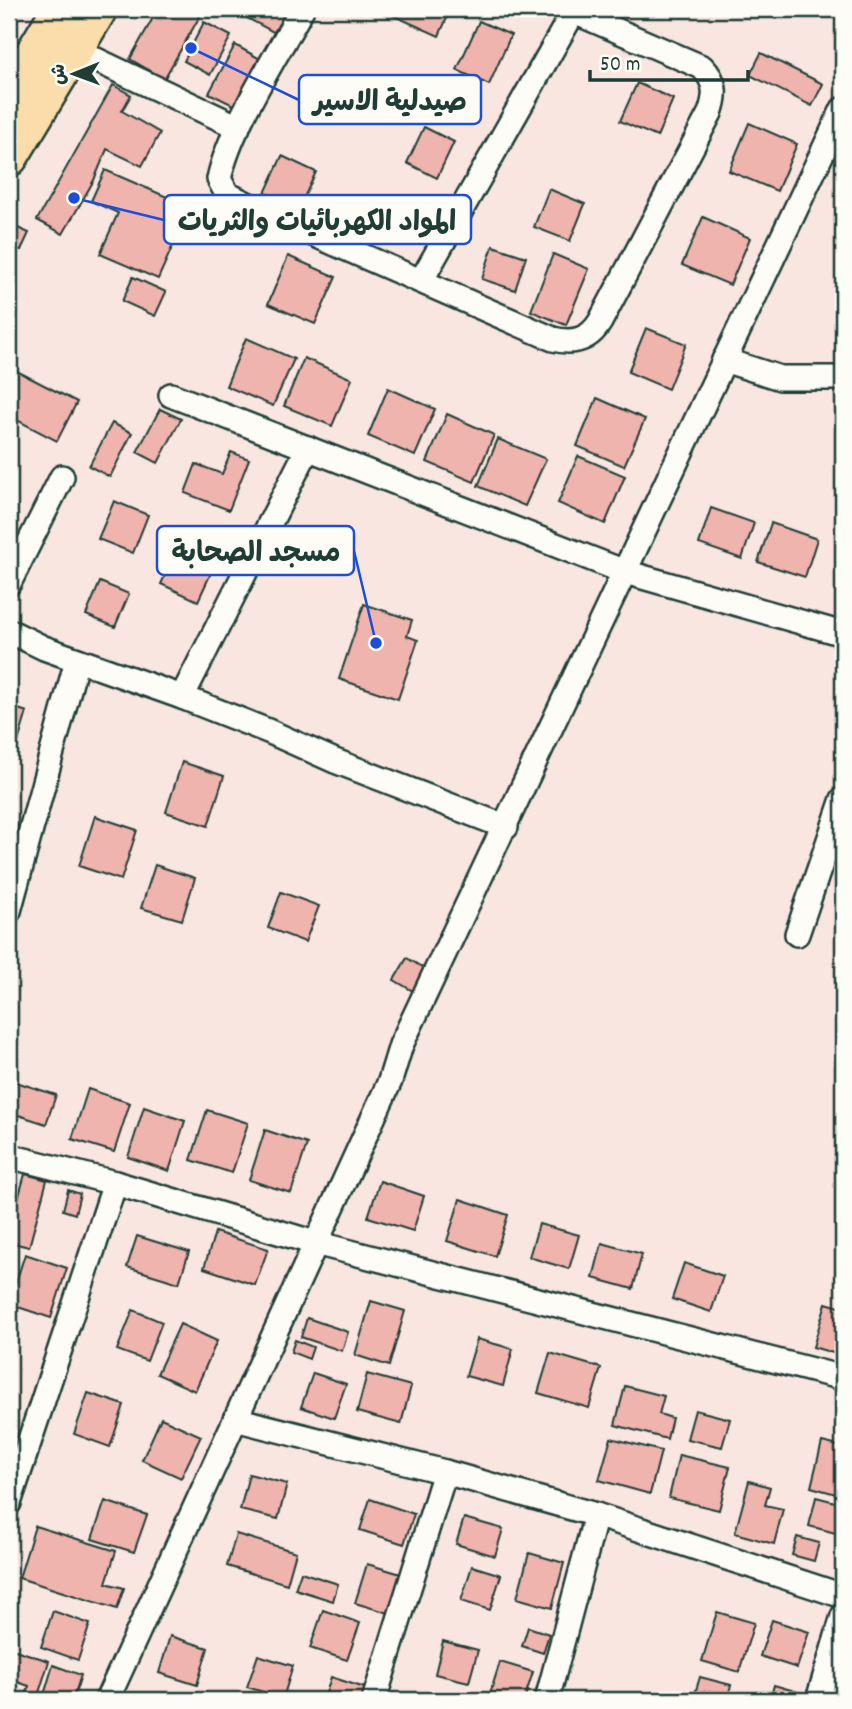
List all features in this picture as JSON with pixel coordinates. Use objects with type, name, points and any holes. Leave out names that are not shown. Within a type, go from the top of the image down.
[{"type":"main road","points":[[9,96],[61,9]]},
{"type":"main road","points":[[9,157],[98,9]]},
{"type":"street","points":[[302,9],[238,127],[222,164],[219,179],[226,194],[267,214],[554,339],[566,342],[593,334],[600,322],[710,113],[715,92],[711,76],[702,66],[574,11],[421,281]]},
{"type":"street","points":[[73,49],[238,127]]},
{"type":"street","points":[[107,1700],[390,1081],[401,1045],[843,108]]},
{"type":"street","points":[[724,360],[780,378],[843,378]]},
{"type":"street","points":[[171,395],[625,572],[843,634]]},
{"type":"street","points":[[182,697],[308,448]]},
{"type":"street","points":[[9,583],[62,477]]},
{"type":"street","points":[[9,631],[44,648],[182,697],[335,761],[506,827]]},
{"type":"street","points":[[9,911],[77,660]]},
{"type":"street","points":[[797,934],[843,799]]},
{"type":"street","points":[[9,1156],[116,1183],[315,1243],[843,1378]]},
{"type":"street","points":[[9,1503],[116,1183]]},
{"type":"street","points":[[235,1419],[445,1472],[596,1515],[843,1596]]},
{"type":"street","points":[[374,1700],[445,1472]]},
{"type":"street","points":[[547,1700],[596,1515]]},
{"type":"street","points":[[818,1700],[843,1616]]},
{"type":"building","points":[[158,9],[204,9],[164,79],[130,59]]},
{"type":"building","points":[[291,9],[277,34],[234,11]]},
{"type":"building","points":[[379,9],[451,9],[439,36]]},
{"type":"building","points":[[479,21],[511,35],[489,85],[457,70]]},
{"type":"building","points":[[204,22],[231,36],[210,75],[184,61]]},
{"type":"building","points":[[235,45],[264,61],[239,108],[209,93]]},
{"type":"building","points":[[761,53],[823,84],[812,106],[750,75]]},
{"type":"building","points":[[637,83],[673,99],[657,137],[620,121]]},
{"type":"building","points":[[113,85],[131,95],[122,111],[160,133],[142,166],[107,149],[94,180],[63,234],[37,220]]},
{"type":"building","points":[[749,123],[797,144],[777,191],[729,171]]},
{"type":"building","points":[[424,127],[454,142],[437,178],[407,163]]},
{"type":"building","points":[[282,156],[316,172],[299,208],[265,193]]},
{"type":"building","points":[[105,170],[190,207],[158,279],[100,254],[118,213],[91,201]]},
{"type":"building","points":[[549,189],[585,204],[570,241],[534,227]]},
{"type":"building","points":[[703,217],[750,238],[730,285],[682,265]]},
{"type":"building","points":[[9,224],[29,233],[21,250],[9,247]]},
{"type":"building","points":[[493,246],[526,257],[515,290],[482,279]]},
{"type":"building","points":[[553,254],[589,269],[566,325],[531,311]]},
{"type":"building","points":[[288,256],[336,277],[315,324],[268,304]]},
{"type":"building","points":[[133,277],[166,292],[155,316],[122,301]]},
{"type":"building","points":[[646,328],[686,344],[668,389],[628,372]]},
{"type":"building","points":[[246,338],[294,359],[273,406],[226,386]]},
{"type":"building","points":[[304,358],[352,379],[332,426],[284,406]]},
{"type":"building","points":[[9,367],[77,402],[57,441],[9,416]]},
{"type":"building","points":[[388,388],[435,409],[415,456],[368,436]]},
{"type":"building","points":[[597,398],[645,419],[624,466],[577,446]]},
{"type":"building","points":[[160,409],[181,419],[158,463],[137,452]]},
{"type":"building","points":[[447,414],[494,435],[474,482],[427,462]]},
{"type":"building","points":[[112,423],[132,433],[110,477],[89,466]]},
{"type":"building","points":[[498,439],[546,459],[525,506],[478,486]]},
{"type":"building","points":[[231,452],[249,459],[229,510],[185,493],[196,464],[222,474]]},
{"type":"building","points":[[578,456],[625,476],[605,524],[558,503]]},
{"type":"building","points":[[114,501],[148,515],[133,553],[98,539]]},
{"type":"building","points":[[711,508],[754,523],[742,559],[699,544]]},
{"type":"building","points":[[771,523],[817,539],[805,577],[758,562]]},
{"type":"building","points":[[175,554],[212,571],[198,601],[161,584]]},
{"type":"building","points":[[100,582],[129,594],[115,627],[86,615]]},
{"type":"building","points":[[364,604],[412,620],[407,636],[418,640],[398,699],[339,679]]},
{"type":"building","points":[[9,706],[27,712],[15,752],[9,750]]},
{"type":"building","points":[[182,762],[224,776],[208,826],[166,812]]},
{"type":"building","points":[[95,816],[137,830],[121,880],[79,866]]},
{"type":"building","points":[[155,865],[195,878],[182,920],[141,908]]},
{"type":"building","points":[[281,892],[319,906],[305,942],[268,928]]},
{"type":"building","points":[[407,958],[425,969],[413,991],[394,980]]},
{"type":"building","points":[[13,1081],[56,1095],[46,1124],[9,1112],[9,1094]]},
{"type":"building","points":[[88,1089],[130,1103],[114,1152],[72,1139]]},
{"type":"building","points":[[144,1107],[185,1121],[169,1171],[128,1157]]},
{"type":"building","points":[[207,1110],[248,1123],[232,1173],[191,1160]]},
{"type":"building","points":[[265,1130],[307,1144],[291,1193],[249,1180]]},
{"type":"building","points":[[25,1174],[47,1180],[29,1247],[9,1242],[9,1232]]},
{"type":"building","points":[[380,1181],[424,1196],[413,1231],[368,1217]]},
{"type":"building","points":[[68,1190],[80,1194],[75,1214],[63,1210]]},
{"type":"building","points":[[460,1199],[508,1215],[495,1256],[447,1241]]},
{"type":"building","points":[[539,1224],[579,1235],[569,1269],[529,1257]]},
{"type":"building","points":[[215,1232],[268,1249],[255,1285],[204,1268]]},
{"type":"building","points":[[137,1236],[189,1252],[179,1283],[127,1267]]},
{"type":"building","points":[[602,1243],[642,1254],[633,1289],[593,1278]]},
{"type":"building","points":[[25,1254],[67,1268],[51,1318],[9,1304]]},
{"type":"building","points":[[684,1263],[723,1276],[711,1312],[672,1299]]},
{"type":"building","points":[[371,1301],[405,1311],[389,1366],[355,1355]]},
{"type":"building","points":[[826,1303],[843,1308],[843,1356],[813,1347]]},
{"type":"building","points":[[133,1310],[162,1322],[147,1361],[117,1350]]},
{"type":"building","points":[[307,1318],[348,1332],[342,1351],[301,1337]]},
{"type":"building","points":[[180,1324],[217,1341],[195,1391],[157,1374]]},
{"type":"building","points":[[477,1339],[513,1349],[503,1386],[466,1376]]},
{"type":"building","points":[[295,1340],[313,1347],[309,1359],[291,1352]]},
{"type":"building","points":[[550,1353],[601,1368],[589,1408],[538,1393]]},
{"type":"building","points":[[313,1373],[346,1384],[334,1418],[301,1407]]},
{"type":"building","points":[[367,1374],[411,1386],[401,1424],[357,1412]]},
{"type":"building","points":[[625,1386],[664,1396],[659,1414],[672,1418],[667,1439],[615,1425]]},
{"type":"building","points":[[88,1393],[124,1405],[110,1447],[74,1434]]},
{"type":"building","points":[[695,1410],[730,1419],[722,1447],[687,1439]]},
{"type":"building","points":[[161,1418],[201,1436],[181,1478],[142,1460]]},
{"type":"building","points":[[611,1438],[661,1451],[650,1494],[599,1480]]},
{"type":"building","points":[[822,1442],[843,1447],[843,1496],[811,1487]]},
{"type":"building","points":[[679,1455],[730,1467],[719,1510],[669,1498]]},
{"type":"building","points":[[249,1474],[287,1484],[278,1519],[240,1510]]},
{"type":"building","points":[[749,1481],[770,1487],[765,1505],[783,1509],[774,1544],[735,1533]]},
{"type":"building","points":[[816,1497],[843,1504],[843,1535],[809,1526]]},
{"type":"building","points":[[370,1499],[414,1514],[404,1544],[360,1530]]},
{"type":"building","points":[[105,1501],[147,1515],[134,1552],[92,1539]]},
{"type":"building","points":[[464,1518],[503,1529],[495,1556],[456,1544]]},
{"type":"building","points":[[35,1526],[116,1551],[106,1583],[124,1588],[117,1609],[19,1578]]},
{"type":"building","points":[[236,1534],[296,1552],[287,1584],[227,1566]]},
{"type":"building","points":[[797,1537],[819,1543],[814,1561],[792,1555]]},
{"type":"building","points":[[529,1553],[564,1563],[552,1608],[517,1598]]},
{"type":"building","points":[[367,1564],[401,1574],[389,1613],[355,1603]]},
{"type":"building","points":[[472,1566],[501,1575],[490,1610],[461,1601]]},
{"type":"building","points":[[301,1572],[338,1584],[333,1601],[295,1589]]},
{"type":"building","points":[[323,1610],[360,1623],[347,1660],[310,1648]]},
{"type":"building","points":[[53,1611],[90,1624],[78,1660],[41,1647]]},
{"type":"building","points":[[717,1612],[754,1623],[739,1672],[702,1661]]},
{"type":"building","points":[[772,1620],[809,1632],[797,1668],[760,1656]]},
{"type":"building","points":[[528,1627],[549,1634],[543,1653],[522,1646]]},
{"type":"building","points":[[170,1636],[208,1648],[197,1685],[159,1673]]},
{"type":"building","points":[[443,1641],[478,1650],[469,1682],[435,1674]]},
{"type":"building","points":[[9,1648],[49,1661],[37,1699],[26,1696],[29,1686],[9,1679]]},
{"type":"building","points":[[258,1655],[293,1666],[283,1698],[247,1687]]},
{"type":"building","points":[[500,1662],[533,1672],[524,1700],[488,1700]]},
{"type":"building","points":[[53,1665],[81,1675],[73,1700],[44,1695]]},
{"type":"building","points":[[331,1677],[368,1689],[365,1700],[324,1700]]},
{"type":"building","points":[[700,1677],[731,1685],[727,1700],[693,1700]]},
{"type":"building","points":[[774,1685],[798,1692],[795,1700],[771,1696]]},
{"type":"place","name":"صيدلية الاسير","points":[[191,48]]},
{"type":"place","name":"المواد الكهربائيات والثريات","points":[[74,198]]},
{"type":"place","name":"مسجد الصحابة","points":[[376,643]]}]
